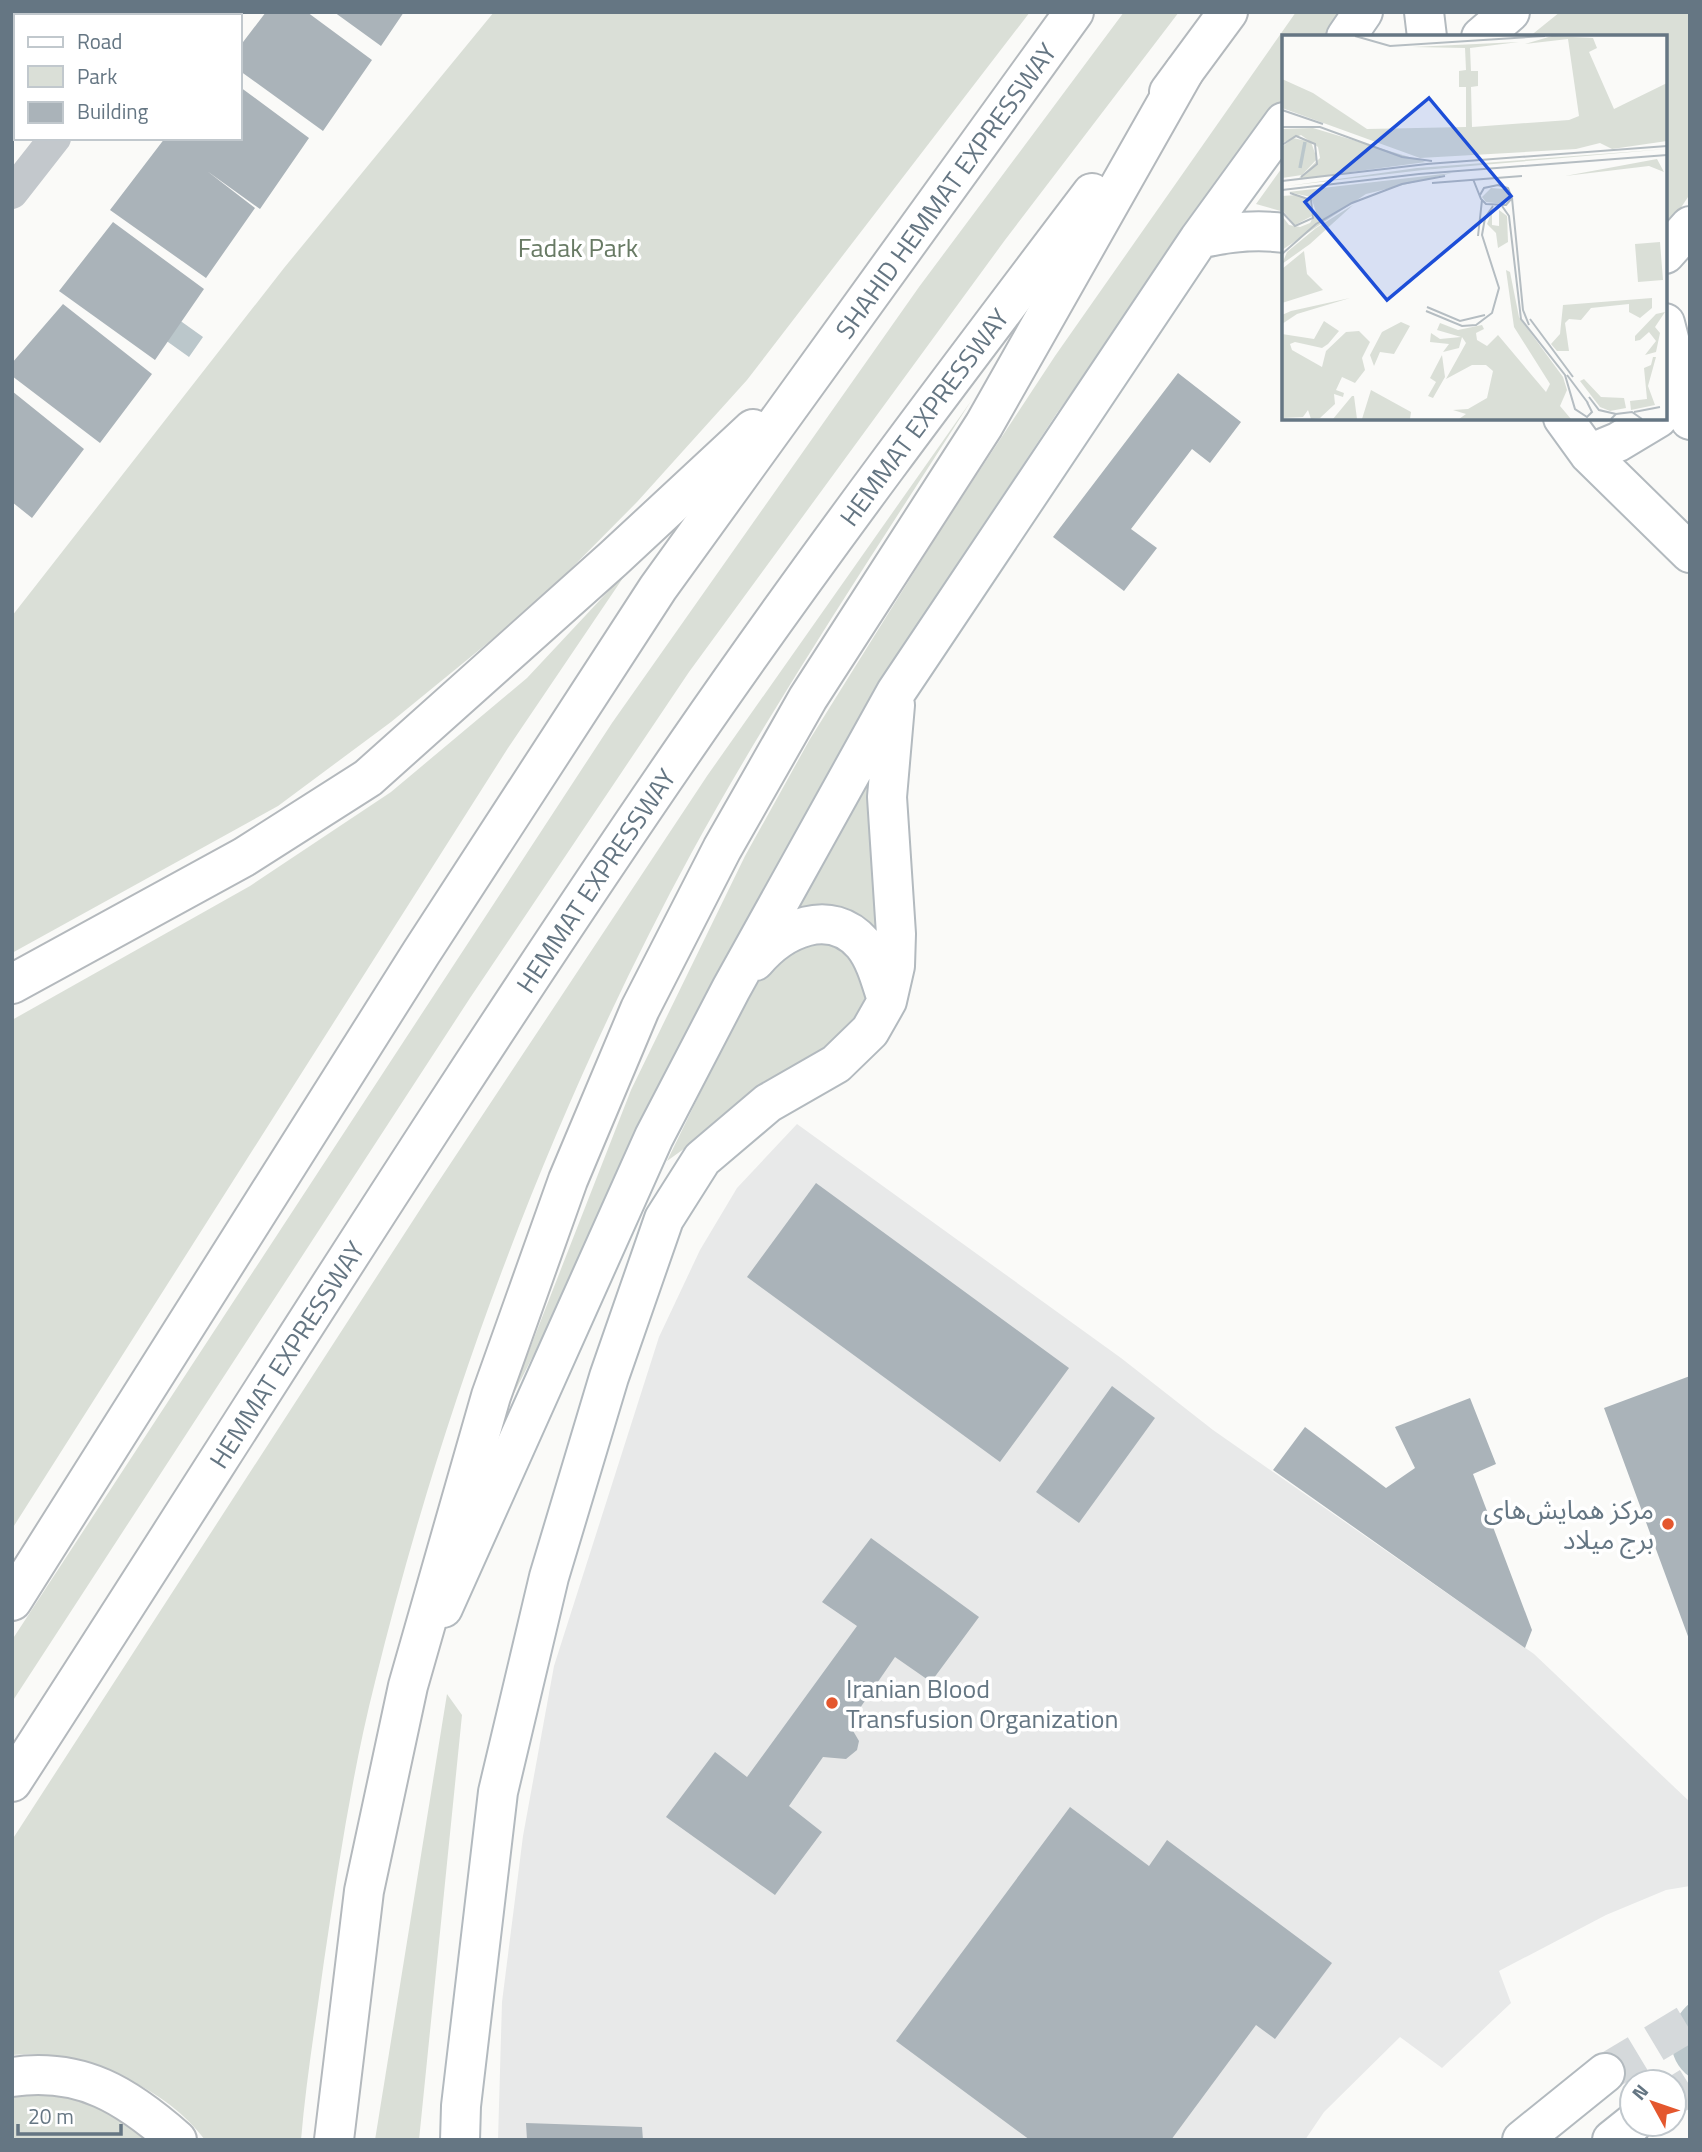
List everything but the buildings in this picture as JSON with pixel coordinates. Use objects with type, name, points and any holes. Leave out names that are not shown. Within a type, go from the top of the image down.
[{"type":"main road","name":"SHAHID HEMMAT EXPRESSWAY","points":[[819,368],[1074,12]]},
{"type":"main road","name":"HEMMAT EXPRESSWAY","points":[[12,1782],[514,1006],[686,746],[858,504],[1228,12]]},
{"type":"main road","points":[[1347,35],[1363,12]]},
{"type":"main road","points":[[1424,12],[1427,35]]},
{"type":"main road","points":[[1483,35],[1510,12]]},
{"type":"main road","points":[[334,2140],[364,1891],[408,1686],[491,1396],[568,1180],[640,1009],[722,849],[808,698],[984,425],[1184,72]]},
{"type":"main road","points":[[408,1686],[654,1137],[731,989],[896,692],[1199,239],[1282,125]]},
{"type":"main road","points":[[1667,252],[1690,226]]},
{"type":"main road","points":[[1199,239],[1231,231],[1282,233]]},
{"type":"main road","points":[[1667,343],[1674,413]]},
{"type":"main road","points":[[12,984],[244,857],[368,778],[613,559],[819,368]]},
{"type":"main road","points":[[12,1601],[421,953],[658,589],[819,368]]},
{"type":"main road","points":[[1564,420],[1589,454],[1690,553]]},
{"type":"main road","points":[[1589,454],[1660,420]]},
{"type":"main road","points":[[460,2140],[461,2106],[498,1792],[550,1577],[609,1377],[664,1220],[702,1159],[768,1103],[836,1064],[870,1031],[887,1001],[895,966],[887,796],[896,692]]},
{"type":"main road","points":[[731,989],[759,956],[784,935],[811,922],[838,927],[863,943],[875,963],[887,1001]]},
{"type":"main road","points":[[1522,2140],[1605,2073]]},
{"type":"main road","points":[[12,2077],[67,2075],[111,2091],[145,2112],[177,2140]]},
{"type":"street","points":[[12,193],[53,140]]},
{"type":"shaded area","points":[[161,307],[203,337],[189,357],[147,327]]},
{"type":"shaded area","points":[[797,1124],[1121,1358],[1213,1430],[1534,1654],[1690,1802],[1690,1886],[1666,1890],[1606,1915],[1499,1971],[1511,2003],[1442,2068],[1400,2037],[1324,2112],[1305,2140],[498,2140],[502,2002],[523,1836],[554,1666],[659,1337],[700,1250],[737,1188]]},
{"type":"shaded area","points":[[1690,2003],[1690,2077],[1688,2068],[1681,2068],[1672,2051],[1673,2030],[1682,2011]]},
{"type":"green space","name":"Fadak Park","points":[[494,12],[1030,12],[747,380],[637,502],[539,601],[391,722],[278,806],[12,953],[12,616],[284,268]]},
{"type":"green space","points":[[1124,12],[1179,12],[1005,240],[689,672],[470,998],[12,1702],[12,1640],[612,723],[919,287]]},
{"type":"green space","points":[[1296,12],[1347,12],[1331,35],[1282,35],[1282,104],[1057,413],[908,639],[841,752],[507,1407],[631,1090],[745,856],[810,739],[941,529],[1055,356]]},
{"type":"green space","points":[[1560,12],[1690,12],[1690,194],[1678,212],[1667,221],[1667,35],[1531,35]]},
{"type":"green space","points":[[1282,168],[1282,211],[1256,204]]},
{"type":"green space","points":[[971,401],[793,680],[692,852],[593,1050],[507,1257],[434,1468],[367,1716],[352,1786],[335,1891],[311,2050],[301,2140],[205,2140],[167,2103],[119,2075],[65,2058],[12,2055],[12,1840],[425,1202],[707,776]]},
{"type":"green space","points":[[629,569],[508,748],[12,1529],[12,1020],[250,886],[391,792],[527,678]]},
{"type":"green space","points":[[882,739],[882,942],[788,912]]},
{"type":"green space","points":[[809,940],[831,941],[845,950],[865,980],[867,1001],[850,1030],[667,1161],[741,1009],[764,970]]},
{"type":"green space","points":[[447,1694],[462,1715],[419,2140],[375,2140]]},
{"type":"green space","points":[[12,2091],[70,2094],[105,2108],[154,2140],[12,2140]]},
{"type":"tunnel","points":[[1605,2073],[1690,2022]]},
{"type":"place","name":"مرکز همایش‌های برج میلاد","points":[[1668,1524]]},
{"type":"place","name":"Iranian Blood Transfusion Organization","points":[[832,1703]]}]
